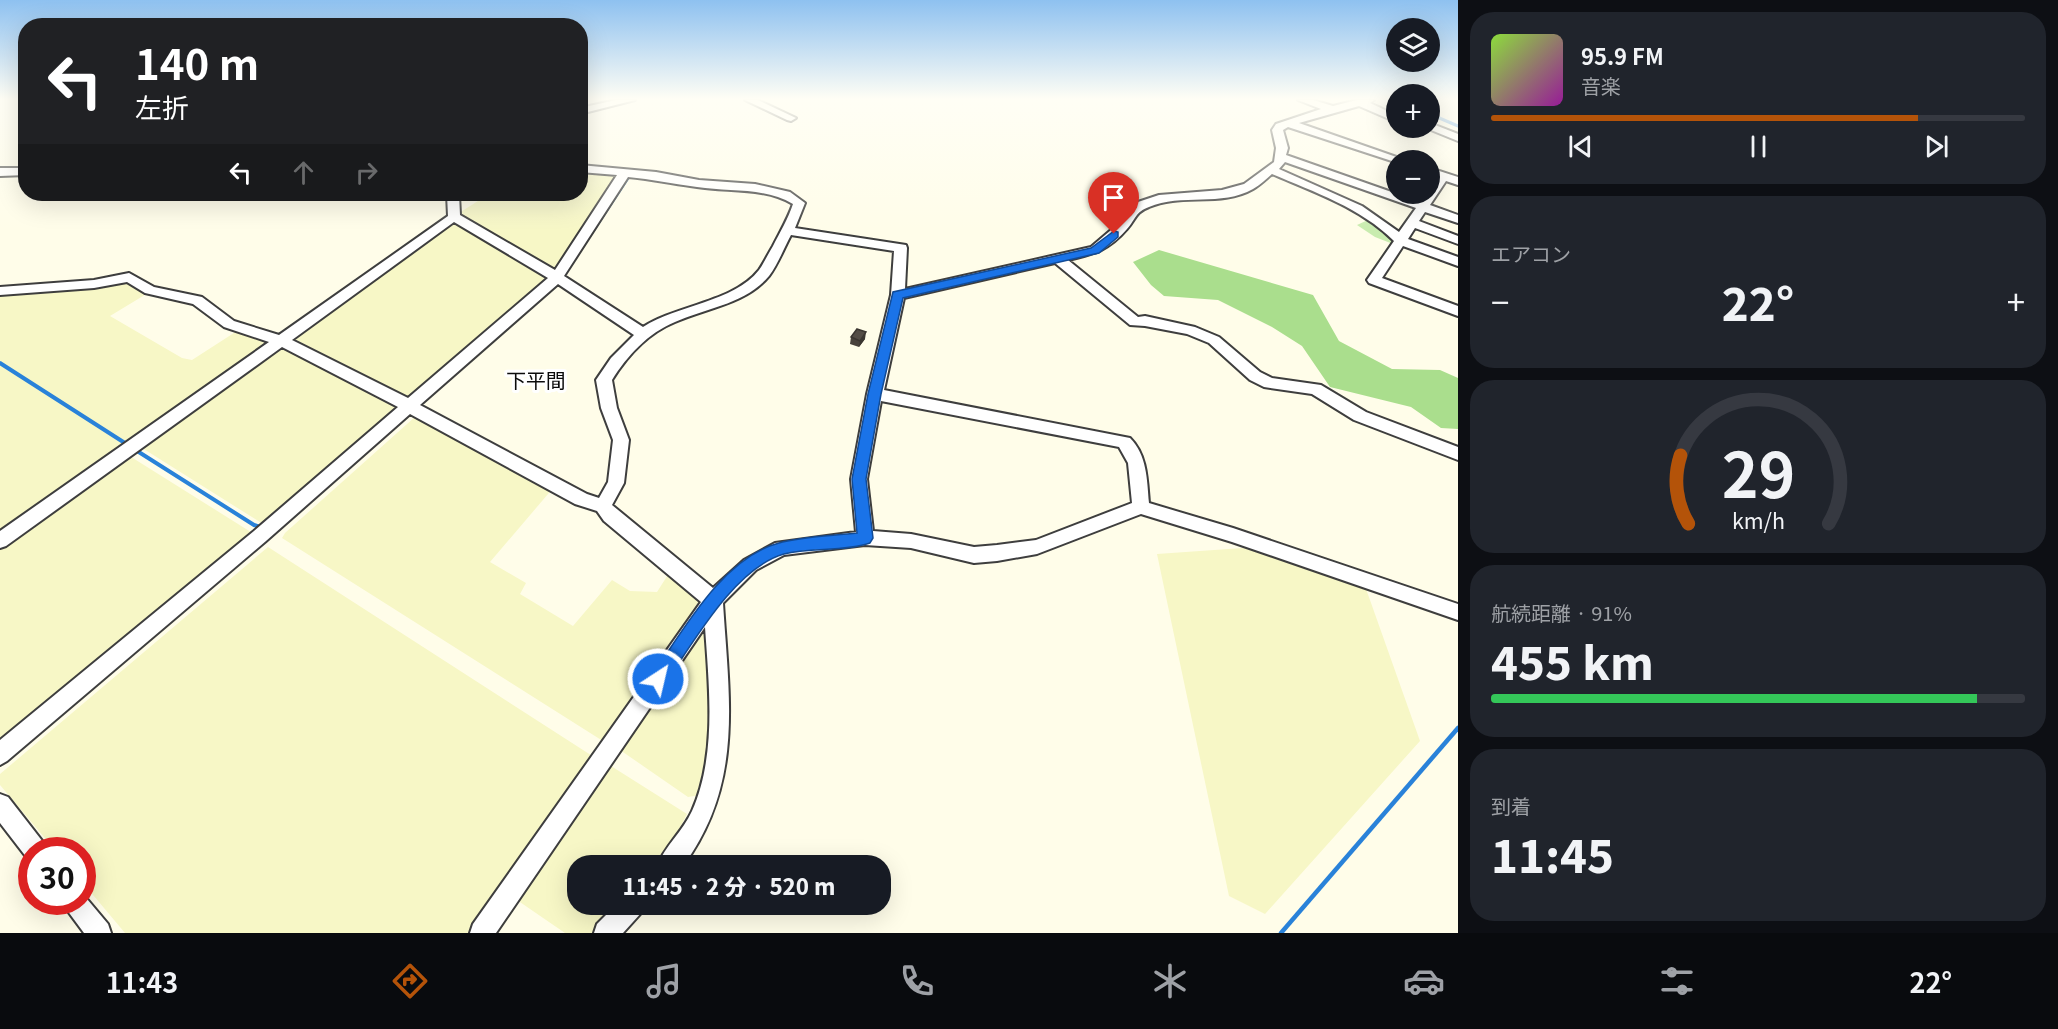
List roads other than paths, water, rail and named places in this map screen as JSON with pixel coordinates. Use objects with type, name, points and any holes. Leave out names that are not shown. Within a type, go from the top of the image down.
[{"type":"street","points":[[897,295],[1095,250],[1123,226],[1128,215],[1142,205],[1159,200],[1236,191],[1248,187],[1279,164],[1282,157],[1280,144]]},
{"type":"street","points":[[1349,144],[1386,156]]},
{"type":"street","points":[[1282,157],[1458,219]]},
{"type":"street","points":[[588,169],[699,184],[755,188],[786,195],[799,203],[795,217],[764,273],[747,288],[725,300],[667,320],[645,335],[613,364],[604,380],[609,408],[621,440],[616,483],[603,506]]},
{"type":"street","points":[[1271,170],[1349,204],[1394,233],[1400,240],[1458,262]]},
{"type":"street","points":[[0,172],[18,171]]},
{"type":"street","points":[[0,754],[268,528],[557,277],[625,172]]},
{"type":"street","points":[[1440,175],[1458,181]]},
{"type":"street","points":[[1443,176],[1374,280],[1458,310]]},
{"type":"street","points":[[453,201],[454,217]]},
{"type":"street","points":[[454,217],[557,277],[645,335]]},
{"type":"street","points":[[0,541],[454,217]]},
{"type":"street","points":[[1412,223],[1458,240]]},
{"type":"street","points":[[788,231],[901,248],[897,295],[859,479],[865,538]]},
{"type":"street","points":[[1059,260],[1135,322],[1144,321],[1190,330],[1214,340],[1255,376],[1269,383],[1316,389],[1360,416],[1458,454]]},
{"type":"street","points":[[0,291],[94,284],[129,277],[150,290],[197,300],[229,324],[282,341],[409,406],[581,499],[603,506],[610,516],[713,600],[719,729],[716,769],[700,819],[675,855]]},
{"type":"street","points":[[875,394],[1124,442],[1130,447],[1137,467],[1141,507]]},
{"type":"street","points":[[482,933],[713,600],[750,565],[780,549],[865,538],[911,541],[974,555],[997,554],[1037,547],[1141,507],[1233,535],[1458,612]]},
{"type":"street","points":[[0,805],[25,837]]},
{"type":"street","points":[[85,915],[99,933]]},
{"type":"street","points":[[606,933],[623,915]]},
{"type":"waterway","points":[[566,272],[630,175]]},
{"type":"waterway","points":[[0,363],[128,445]]},
{"type":"waterway","points":[[134,449],[254,525],[263,528]]},
{"type":"waterway","points":[[1281,933],[1458,728]]},
{"type":"district","name":"下平間","points":[[536,381]]}]
